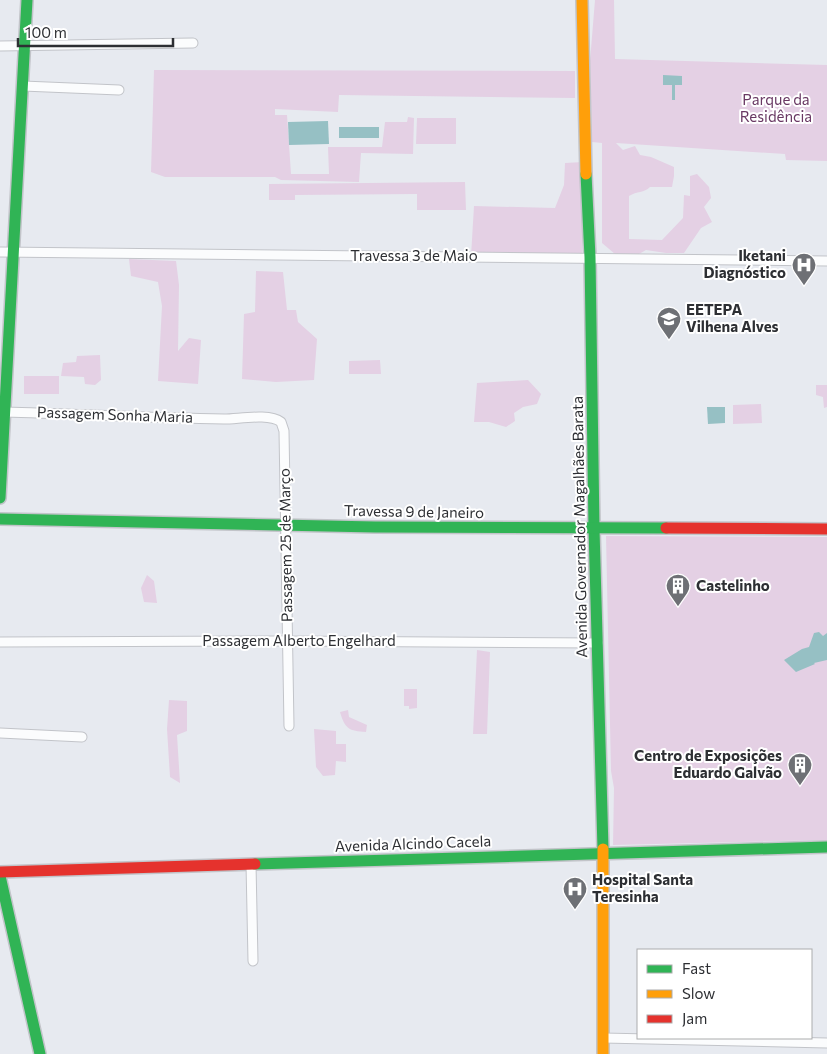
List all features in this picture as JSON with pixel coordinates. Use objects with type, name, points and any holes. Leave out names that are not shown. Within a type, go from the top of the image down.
[{"type":"main road","points":[[0,498],[27,0]]},
{"type":"main road","name":"Avenida Governador Magalhães Barata","points":[[582,0],[585,158],[590,257],[594,529],[603,853],[603,1054]]},
{"type":"main road","name":"Travessa 9 de Janeiro","points":[[0,519],[594,529],[827,529]]},
{"type":"main road","name":"Avenida Alcindo Cacela","points":[[0,872],[827,846]]},
{"type":"main road","points":[[0,876],[40,1054]]},
{"type":"street","points":[[0,46],[193,43]]},
{"type":"street","points":[[23,86],[119,90]]},
{"type":"street","name":"Travessa 3 de Maio","points":[[0,252],[827,261]]},
{"type":"street","name":"Passagem Sonha Maria","points":[[5,412],[225,419]]},
{"type":"street","name":"Passagem 25 de Março","points":[[225,419],[277,419],[284,427],[289,726]]},
{"type":"street","name":"Passagem Alberto Engelhard","points":[[0,642],[288,640],[598,643]]},
{"type":"street","points":[[0,733],[82,737]]},
{"type":"street","points":[[251,864],[254,961]]},
{"type":"street","points":[[603,1038],[637,1039]]},
{"type":"street","points":[[648,1039],[827,1043]]},
{"type":"green space","name":"Parque da Residência","points":[[595,0],[614,0],[615,59],[827,65],[827,161],[786,160],[785,154],[616,143],[623,150],[635,146],[640,155],[651,157],[674,167],[672,187],[650,187],[629,196],[629,239],[662,240],[683,218],[684,195],[690,196],[690,176],[697,174],[709,187],[711,198],[704,207],[712,222],[701,228],[684,253],[646,250],[639,254],[615,254],[602,243],[602,143],[592,142],[590,61]]},
{"type":"green space","points":[[154,70],[575,71],[575,98],[339,95],[338,112],[275,109],[275,115],[287,115],[291,174],[329,174],[328,147],[382,147],[385,122],[407,122],[408,117],[414,118],[413,154],[361,153],[359,182],[281,180],[275,177],[165,177],[151,172]]},
{"type":"green space","points":[[417,118],[456,118],[456,144],[416,144]]},
{"type":"green space","points":[[583,162],[582,257],[471,256],[474,206],[555,208],[564,185],[565,163]]},
{"type":"green space","points":[[465,182],[466,210],[417,210],[417,194],[295,195],[295,200],[269,200],[269,184]]},
{"type":"green space","points":[[129,259],[176,261],[179,285],[178,351],[189,338],[201,340],[198,384],[158,381],[162,306],[158,282],[131,276]]},
{"type":"green space","points":[[256,271],[283,272],[287,310],[296,310],[298,322],[317,339],[314,380],[276,382],[242,379],[244,314],[255,312]]},
{"type":"green space","points":[[100,355],[101,380],[95,385],[85,384],[84,377],[61,376],[63,363],[76,362],[77,356]]},
{"type":"green space","points":[[380,360],[381,374],[349,374],[349,361]]},
{"type":"green space","points":[[24,376],[59,376],[59,394],[24,394]]},
{"type":"green space","points":[[528,380],[541,394],[537,404],[523,407],[514,413],[515,421],[506,427],[489,422],[474,422],[477,383]]},
{"type":"green space","points":[[816,385],[827,385],[827,407],[824,408],[823,397],[816,395]]},
{"type":"green space","points":[[761,404],[762,423],[733,424],[733,405]]},
{"type":"green space","points":[[606,536],[827,537],[827,840],[613,845],[614,788],[611,771]]},
{"type":"green space","points":[[147,575],[154,581],[157,603],[144,602],[141,588]]},
{"type":"green space","points":[[477,650],[490,652],[487,734],[473,734]]},
{"type":"green space","points":[[404,689],[417,689],[417,708],[409,709],[409,706],[404,706]]},
{"type":"green space","points":[[169,700],[187,701],[187,731],[177,735],[180,783],[170,777],[167,729]]},
{"type":"green space","points":[[348,710],[349,717],[367,725],[366,732],[355,731],[346,726],[340,712]]},
{"type":"green space","points":[[314,729],[336,731],[336,744],[346,744],[346,762],[336,761],[335,775],[323,776],[316,767]]},
{"type":"water","points":[[663,75],[682,76],[682,85],[675,85],[675,100],[672,100],[672,85],[663,85]]},
{"type":"water","points":[[328,121],[329,144],[289,145],[288,122]]},
{"type":"water","points":[[339,127],[379,127],[379,138],[339,138]]},
{"type":"water","points":[[707,407],[725,407],[725,423],[708,424]]},
{"type":"water","points":[[819,632],[823,636],[827,633],[827,660],[814,663],[796,672],[784,660],[809,647],[814,633]]},
{"type":"traffic: fast","points":[[0,498],[27,0]]},
{"type":"traffic: fast","points":[[586,174],[590,257],[594,529],[603,849]]},
{"type":"traffic: fast","points":[[0,519],[375,527],[666,528]]},
{"type":"traffic: fast","points":[[255,864],[827,847]]},
{"type":"traffic: fast","points":[[0,876],[40,1054]]},
{"type":"traffic: slow","points":[[582,0],[586,174]]},
{"type":"traffic: slow","points":[[603,849],[603,1054]]},
{"type":"traffic: jam","points":[[666,528],[827,529]]},
{"type":"traffic: jam","points":[[0,872],[255,864]]},
{"type":"place","name":"Iketani Diagnóstico","points":[[804,286]]},
{"type":"place","name":"EETEPA Vilhena Alves","points":[[669,340]]},
{"type":"place","name":"Castelinho","points":[[678,607]]},
{"type":"place","name":"Centro de Exposições Eduardo Galvão","points":[[800,786]]},
{"type":"place","name":"Hospital Santa Teresinha","points":[[575,910]]}]
